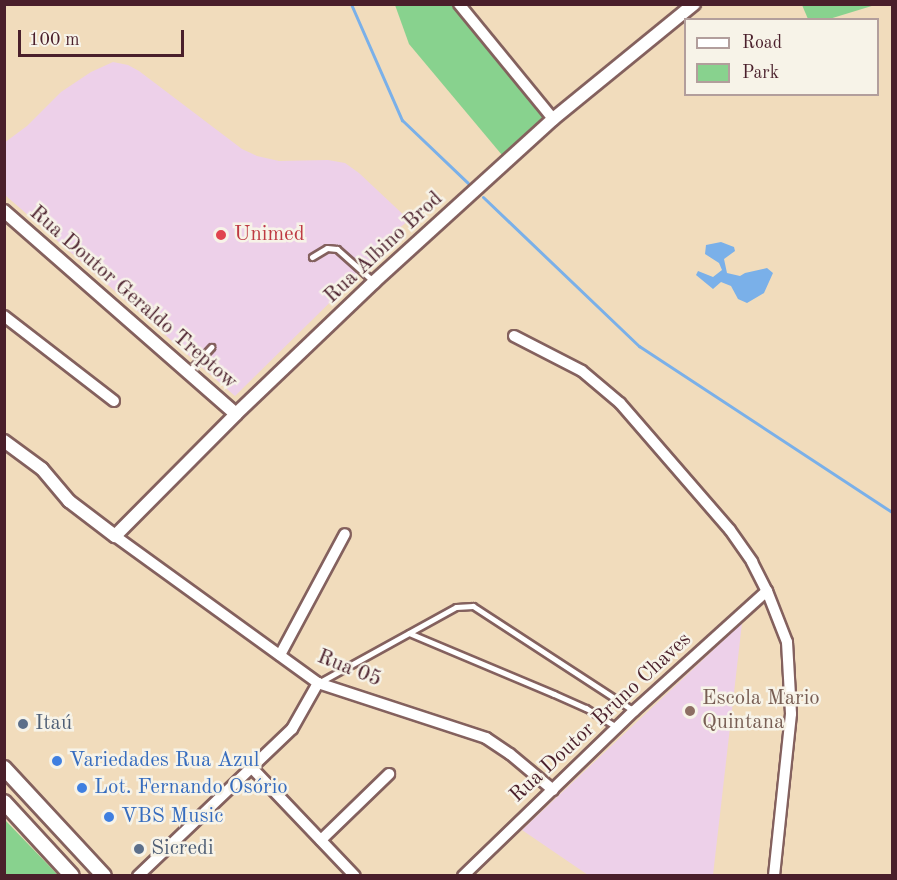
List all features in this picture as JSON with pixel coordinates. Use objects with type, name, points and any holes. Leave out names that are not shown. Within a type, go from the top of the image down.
[{"type":"main road","points":[[4,768],[104,876]]},
{"type":"main road","points":[[4,802],[72,876]]},
{"type":"street","points":[[459,4],[554,119]]},
{"type":"street","name":"Rua Albino Brod","points":[[115,536],[236,414],[374,282],[554,119],[694,4]]},
{"type":"street","name":"Rua Doutor Geraldo Treptow","points":[[4,211],[236,414]]},
{"type":"street","points":[[4,316],[114,401]]},
{"type":"street","points":[[514,336],[582,371],[620,403],[730,530],[752,562],[767,591],[787,642],[791,714],[774,876]]},
{"type":"street","points":[[4,441],[42,469],[69,501],[115,536]]},
{"type":"street","points":[[280,655],[345,534]]},
{"type":"street","name":"Rua 05","points":[[115,536],[318,682],[486,738],[510,754],[553,790]]},
{"type":"street","name":"Rua Doutor Bruno Chaves","points":[[463,876],[633,711],[767,591]]},
{"type":"street","points":[[138,876],[292,729],[318,682]]},
{"type":"street","points":[[252,768],[355,876]]},
{"type":"street","points":[[321,840],[389,774]]},
{"type":"lane","points":[[312,257],[327,248],[337,249],[374,282]]},
{"type":"lane","points":[[188,372],[211,346]]},
{"type":"lane","points":[[318,682],[456,607],[473,606],[633,711]]},
{"type":"lane","points":[[409,633],[586,708],[616,727]]},
{"type":"shaded area","name":"Unimed","points":[[113,62],[128,65],[139,71],[242,149],[257,156],[279,161],[328,160],[345,163],[359,173],[409,220],[380,244],[380,253],[235,396],[5,195],[4,143],[27,126],[61,92],[91,72]]},
{"type":"shaded area","name":"Escola Mario Quintana","points":[[742,623],[713,875],[588,875],[522,830]]},
{"type":"green space","points":[[395,5],[459,5],[553,119],[507,161],[409,44]]},
{"type":"green space","points":[[802,5],[875,5],[833,18],[808,18]]},
{"type":"green space","points":[[5,820],[58,875],[5,875]]},
{"type":"water","points":[[721,242],[734,247],[735,251],[724,259],[727,273],[740,276],[767,268],[773,273],[764,293],[747,303],[738,299],[731,286],[721,282],[713,289],[696,275],[698,271],[713,277],[722,270],[719,263],[705,254],[706,245]]},
{"type":"waterway","points":[[351,4],[402,120],[468,183]]},
{"type":"waterway","points":[[483,197],[639,346],[892,512]]},
{"type":"place","name":"Unimed","points":[[221,235]]},
{"type":"place","name":"Escola Mario Quintana","points":[[690,711]]},
{"type":"place","name":"Itaú","points":[[23,724]]},
{"type":"place","name":"Variedades Rua Azul","points":[[57,761]]},
{"type":"place","name":"Lot. Fernando Osório","points":[[82,788]]},
{"type":"place","name":"VBS Music","points":[[109,817]]},
{"type":"place","name":"Sicredi","points":[[139,849]]}]
